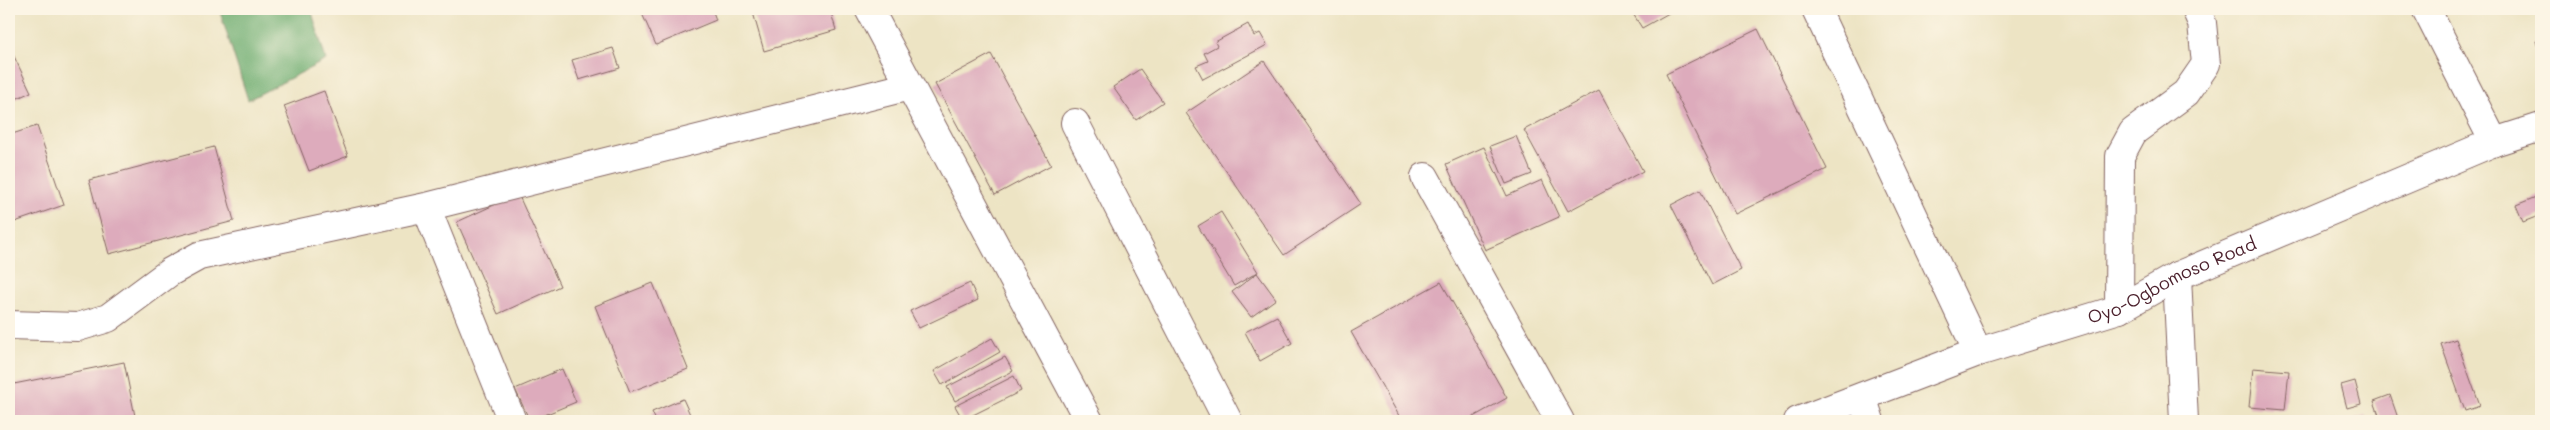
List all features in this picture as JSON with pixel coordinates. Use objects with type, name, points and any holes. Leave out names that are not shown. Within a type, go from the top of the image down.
[{"type":"main road","points":[[869,9],[1089,421]]},
{"type":"main road","points":[[1816,9],[1978,352]]},
{"type":"main road","points":[[2119,309],[2120,156],[2133,132],[2186,93],[2206,64],[2202,23],[2196,9]]},
{"type":"main road","points":[[2426,9],[2494,142]]},
{"type":"main road","points":[[9,325],[78,327],[108,318],[170,272],[199,256],[426,207],[910,86]]},
{"type":"main road","points":[[1075,122],[1228,421]]},
{"type":"main road","name":"Oyo-Ogbomoso Road","points":[[1798,421],[1866,409],[1978,352],[2119,309],[2177,276],[2494,142],[2541,127]]},
{"type":"main road","points":[[1425,177],[1560,421]]},
{"type":"main road","points":[[426,207],[512,421]]},
{"type":"main road","points":[[2177,276],[2184,421]]},
{"type":"green space","points":[[219,9],[311,9],[326,60],[248,100]]},
{"type":"building","points":[[640,9],[712,9],[716,20],[656,45]]},
{"type":"building","points":[[752,9],[830,9],[836,30],[764,51]]},
{"type":"building","points":[[1630,9],[1676,9],[1642,28]]},
{"type":"building","points":[[1248,24],[1254,36],[1260,33],[1267,45],[1203,79],[1196,66],[1208,61],[1204,53],[1217,46],[1215,42]]},
{"type":"building","points":[[1758,29],[1827,169],[1735,214],[1666,74]]},
{"type":"building","points":[[2541,40],[2541,59],[2536,41]]},
{"type":"building","points":[[613,48],[620,68],[579,80],[572,60]]},
{"type":"building","points":[[11,50],[31,92],[9,102],[9,52]]},
{"type":"building","points":[[991,54],[1051,165],[995,195],[935,84]]},
{"type":"building","points":[[1264,61],[1361,204],[1284,255],[1186,113]]},
{"type":"building","points":[[1140,69],[1163,102],[1136,120],[1113,87]]},
{"type":"building","points":[[1599,90],[1643,171],[1568,211],[1524,130]]},
{"type":"building","points":[[324,91],[348,156],[309,171],[284,106]]},
{"type":"building","points":[[37,126],[64,205],[9,224],[9,135]]},
{"type":"building","points":[[1516,136],[1532,174],[1506,184],[1490,146]]},
{"type":"building","points":[[214,147],[234,221],[109,254],[89,180]]},
{"type":"building","points":[[1484,147],[1507,196],[1542,180],[1559,217],[1485,250],[1446,164]]},
{"type":"building","points":[[1700,190],[1741,270],[1712,285],[1671,205]]},
{"type":"building","points":[[518,194],[560,286],[498,314],[457,222]]},
{"type":"building","points":[[2541,195],[2541,215],[2523,222],[2516,205]]},
{"type":"building","points":[[1221,212],[1258,272],[1234,286],[1198,226]]},
{"type":"building","points":[[1257,273],[1276,299],[1251,317],[1232,292]]},
{"type":"building","points":[[1441,282],[1507,398],[1466,421],[1402,421],[1351,332]]},
{"type":"building","points":[[653,283],[688,369],[630,392],[595,306]]},
{"type":"building","points":[[970,283],[978,300],[919,328],[910,311]]},
{"type":"building","points":[[1277,316],[1292,343],[1260,361],[1245,332]]},
{"type":"building","points":[[992,338],[1000,352],[942,385],[934,371]]},
{"type":"building","points":[[2456,339],[2480,406],[2465,411],[2441,344]]},
{"type":"building","points":[[1005,357],[1013,371],[955,401],[947,387]]},
{"type":"building","points":[[124,362],[136,421],[9,421],[9,385]]},
{"type":"building","points":[[2253,368],[2289,371],[2285,410],[2249,407]]},
{"type":"building","points":[[562,369],[576,402],[530,421],[515,389]]},
{"type":"building","points":[[1014,376],[1021,391],[963,420],[955,406]]},
{"type":"building","points":[[2355,381],[2361,404],[2347,408],[2341,385]]},
{"type":"building","points":[[2390,395],[2399,421],[2381,421],[2374,401]]},
{"type":"building","points":[[683,399],[693,421],[656,421],[652,412]]},
{"type":"building","points":[[2365,415],[2368,421],[2351,420]]}]
